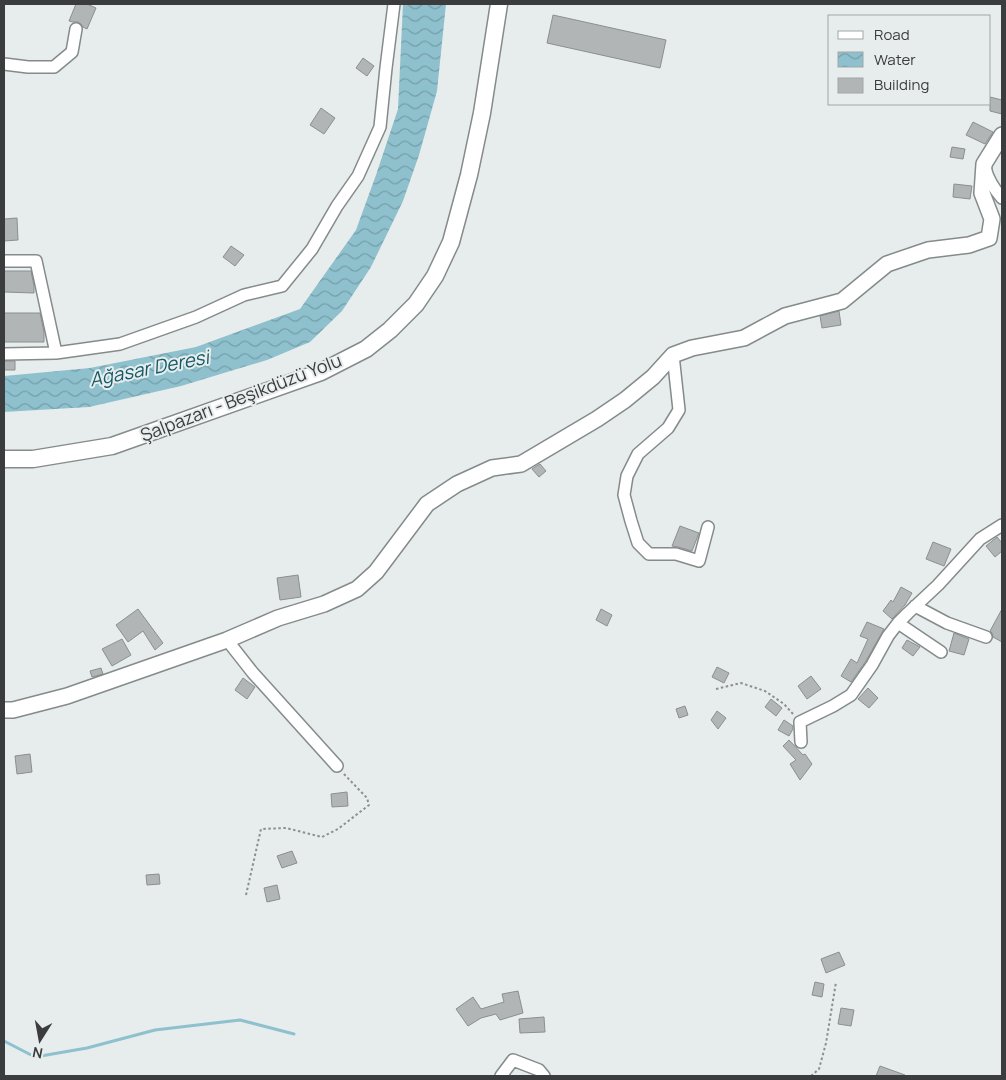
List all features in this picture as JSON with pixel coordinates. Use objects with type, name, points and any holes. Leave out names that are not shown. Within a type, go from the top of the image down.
[{"type":"main road","name":"Şalpazarı - Beşikdüzü Yolu","points":[[4,459],[33,459],[112,446],[321,372],[366,349],[390,330],[416,304],[436,276],[451,242],[469,175],[482,113],[499,4]]},
{"type":"street","points":[[4,354],[56,352],[120,344],[196,316],[244,295],[282,286],[312,248],[337,206],[358,176],[380,127],[394,4]]},
{"type":"street","points":[[4,64],[28,67],[54,67],[72,52],[76,29]]},
{"type":"street","points":[[4,710],[13,710],[67,696],[227,640],[278,618],[324,604],[357,589],[376,572],[427,504],[457,484],[492,468],[521,464],[597,419],[625,400],[653,377],[673,355],[692,348],[744,338],[785,316],[842,301],[887,264],[928,250],[969,245],[989,238],[992,219],[982,193],[984,164],[1002,135]]},
{"type":"street","points":[[984,164],[988,178],[1002,198]]},
{"type":"street","points":[[4,261],[36,261],[56,352]]},
{"type":"street","points":[[673,355],[680,410],[668,428],[638,454],[627,476],[624,495],[638,543],[649,554],[676,554],[699,561],[708,526]]},
{"type":"street","points":[[801,742],[800,722],[852,695],[898,623],[938,586],[980,539],[1002,525]]},
{"type":"street","points":[[916,606],[947,623],[986,637]]},
{"type":"street","points":[[898,623],[940,652]]},
{"type":"street","points":[[227,640],[337,766]]},
{"type":"street","points":[[501,1076],[513,1060],[539,1070],[544,1076]]},
{"type":"path","points":[[716,689],[741,683],[765,691],[784,704],[800,722]]},
{"type":"path","points":[[246,895],[261,829],[286,828],[322,837],[338,828],[369,805],[367,798],[337,766]]},
{"type":"path","points":[[811,1076],[818,1069],[826,1043],[836,982]]},
{"type":"water","name":"Ağasar Deresi","points":[[403,4],[446,4],[437,91],[419,155],[403,201],[371,267],[342,311],[310,342],[267,360],[181,386],[89,407],[4,412],[4,376],[90,368],[196,347],[300,309],[356,230],[376,175],[398,109]]},
{"type":"building","points":[[76,4],[87,4],[96,8],[87,29],[78,22],[69,21]]},
{"type":"building","points":[[553,15],[666,40],[660,68],[547,43]]},
{"type":"building","points":[[363,58],[374,66],[367,76],[356,68]]},
{"type":"building","points":[[991,97],[1002,100],[1002,114],[990,111]]},
{"type":"building","points":[[321,108],[335,118],[324,134],[310,125]]},
{"type":"building","points":[[973,122],[993,132],[985,144],[966,135]]},
{"type":"building","points":[[952,147],[965,149],[963,159],[950,157]]},
{"type":"building","points":[[954,184],[972,186],[970,199],[953,197]]},
{"type":"building","points":[[17,218],[18,240],[4,241],[4,219]]},
{"type":"building","points":[[231,246],[244,255],[235,266],[223,257]]},
{"type":"building","points":[[4,271],[31,271],[34,293],[4,292]]},
{"type":"building","points":[[839,311],[841,325],[822,328],[820,316]]},
{"type":"building","points":[[4,313],[40,313],[44,342],[4,342]]},
{"type":"building","points":[[4,361],[15,361],[15,370],[4,370]]},
{"type":"building","points":[[540,464],[546,471],[539,477],[532,469]]},
{"type":"building","points":[[680,526],[699,533],[692,551],[672,546]]},
{"type":"building","points":[[997,537],[1002,543],[1002,551],[995,557],[986,546]]},
{"type":"building","points":[[933,542],[951,549],[944,566],[926,559]]},
{"type":"building","points":[[298,575],[301,597],[280,600],[277,578]]},
{"type":"building","points":[[901,587],[912,593],[905,605],[892,619],[883,611],[891,600],[893,602]]},
{"type":"building","points":[[138,609],[163,643],[155,650],[143,631],[128,642],[116,625]]},
{"type":"building","points":[[601,609],[612,615],[607,626],[596,620]]},
{"type":"building","points":[[1002,609],[1002,642],[993,637],[990,631]]},
{"type":"building","points":[[867,622],[884,629],[866,661],[851,682],[841,676],[851,659],[857,663],[868,639],[860,636]]},
{"type":"building","points":[[954,633],[969,639],[964,655],[949,651]]},
{"type":"building","points":[[122,639],[131,655],[112,666],[102,649]]},
{"type":"building","points":[[907,640],[920,647],[913,656],[902,648]]},
{"type":"building","points":[[717,667],[729,673],[724,683],[712,677]]},
{"type":"building","points":[[101,668],[103,674],[92,677],[90,671]]},
{"type":"building","points":[[811,676],[821,689],[807,699],[798,686]]},
{"type":"building","points":[[243,678],[255,687],[247,699],[235,690]]},
{"type":"building","points":[[868,688],[878,698],[869,708],[858,699]]},
{"type":"building","points":[[771,699],[782,708],[776,716],[765,707]]},
{"type":"building","points":[[685,706],[688,715],[679,718],[676,709]]},
{"type":"building","points":[[717,711],[726,718],[718,729],[711,720]]},
{"type":"building","points":[[784,720],[793,726],[789,736],[778,730]]},
{"type":"building","points":[[789,740],[803,755],[805,754],[812,764],[800,780],[790,764],[796,760],[783,746]]},
{"type":"building","points":[[30,754],[32,772],[17,774],[15,756]]},
{"type":"building","points":[[347,792],[348,806],[332,807],[331,794]]},
{"type":"building","points":[[292,851],[297,863],[282,868],[277,856]]},
{"type":"building","points":[[159,874],[160,884],[147,885],[146,875]]},
{"type":"building","points":[[277,885],[280,899],[267,902],[264,888]]},
{"type":"building","points":[[839,952],[845,965],[826,973],[821,959]]},
{"type":"building","points":[[815,982],[824,984],[822,997],[812,995]]},
{"type":"building","points":[[518,991],[523,1013],[500,1020],[496,1014],[481,1018],[468,1026],[456,1009],[473,997],[481,1009],[504,1002],[502,994]]},
{"type":"building","points":[[841,1008],[854,1010],[851,1026],[838,1024]]},
{"type":"building","points":[[544,1017],[545,1032],[520,1033],[519,1019]]},
{"type":"building","points":[[880,1066],[905,1075],[876,1076]]},
{"type":"waterway","points":[[4,1041],[35,1057],[87,1048],[155,1030],[240,1020],[294,1034]]}]
